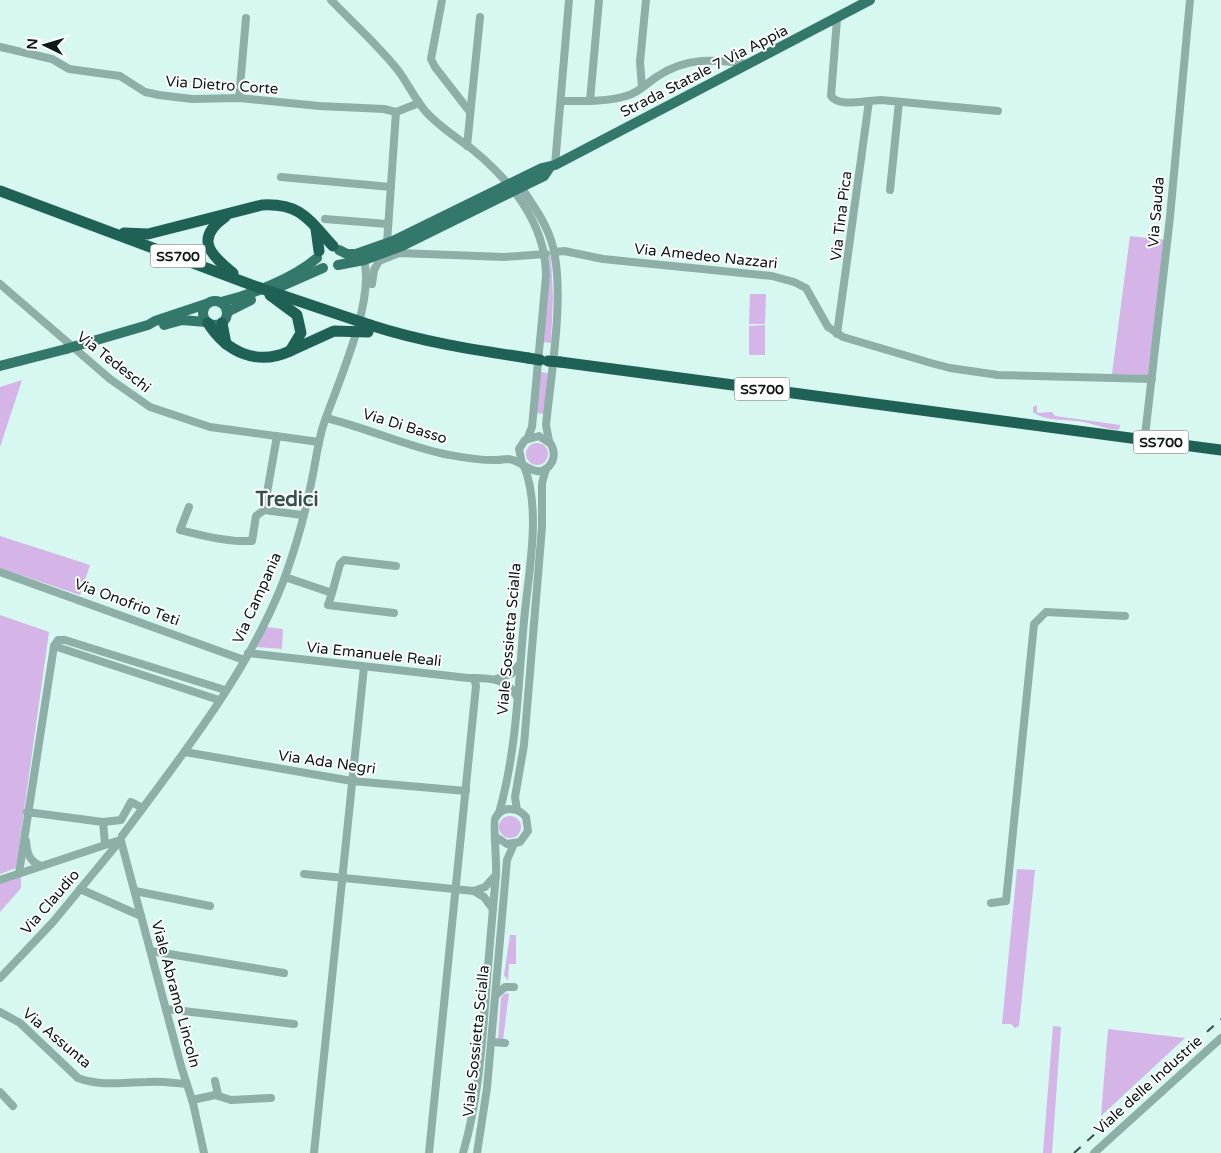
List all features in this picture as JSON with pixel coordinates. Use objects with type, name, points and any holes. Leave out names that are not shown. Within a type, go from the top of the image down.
[{"type":"highway","name":"SS700","points":[[0,191],[369,328],[402,336],[528,358],[1221,450]]},
{"type":"highway","name":"SS700","points":[[242,280],[218,262],[209,248],[210,231],[214,225],[231,213],[273,204],[293,208],[316,221],[336,248]]},
{"type":"highway","points":[[114,232],[148,234],[231,213]]},
{"type":"highway","points":[[316,221],[319,238],[318,254]]},
{"type":"highway","name":"SS700","points":[[260,288],[297,315],[301,333],[290,351]]},
{"type":"highway","points":[[207,323],[235,351],[255,358],[273,357],[334,331],[369,328]]},
{"type":"highway","points":[[222,323],[227,345]]},
{"type":"main road","name":"Strada Statale 7 Via Appia","points":[[227,312],[241,304],[324,268],[331,269],[338,265],[364,260],[408,243],[515,186],[542,168],[552,166],[749,65],[870,0]]},
{"type":"main road","name":"Strada Statale 7 Via Appia","points":[[0,366],[148,325],[213,300],[221,302],[239,297],[297,272],[327,246],[347,254],[356,254],[387,243],[515,186]]},
{"type":"main road","points":[[336,248],[341,258],[338,265]]},
{"type":"main road","points":[[318,254],[324,268]]},
{"type":"main road","points":[[221,302],[227,312],[222,323]]},
{"type":"main road","points":[[206,304],[202,312],[207,323]]},
{"type":"main road","name":"Strada Statale 7 Via Appia","points":[[148,325],[156,326],[182,320],[215,325],[222,323]]},
{"type":"street","points":[[331,0],[376,44],[409,85],[419,103],[438,123],[515,186],[534,222],[546,254],[545,291],[532,427],[528,438],[519,449],[506,459]]},
{"type":"street","points":[[552,166],[562,101],[570,0]]},
{"type":"street","points":[[590,101],[599,0]]},
{"type":"street","points":[[642,87],[640,62],[646,0]]},
{"type":"street","name":"Via Sauda","points":[[1143,450],[1169,226],[1190,0]]},
{"type":"street","points":[[442,1],[431,59],[434,67],[470,112]]},
{"type":"street","points":[[466,146],[480,17]]},
{"type":"street","points":[[239,98],[246,18]]},
{"type":"street","points":[[837,18],[830,96],[833,100],[841,102],[881,100],[998,111]]},
{"type":"street","name":"Via Dietro Corte","points":[[0,47],[52,59],[69,69],[120,76],[137,87],[152,93],[192,99],[239,98],[319,106],[384,109],[396,112],[419,103]]},
{"type":"street","points":[[562,101],[590,101],[626,96],[666,71],[690,61],[714,60],[749,65]]},
{"type":"street","name":"Via Tina Pica","points":[[837,334],[869,102]]},
{"type":"street","points":[[890,190],[898,102]]},
{"type":"street","points":[[387,243],[396,112]]},
{"type":"street","points":[[281,177],[391,187]]},
{"type":"street","name":"Viale Sossietta Scialla","points":[[477,1153],[492,1042],[507,860],[514,844],[525,837],[528,828],[526,817],[518,810],[515,798],[524,745],[542,527],[542,483],[546,468],[551,464],[554,454],[546,425],[557,292],[554,252],[541,217],[515,186]]},
{"type":"street","points":[[316,221],[387,224]]},
{"type":"street","points":[[408,243],[412,254],[504,258],[546,254]]},
{"type":"street","name":"Via Amedeo Nazzari","points":[[554,252],[564,251],[603,258],[772,276],[794,282],[806,288],[820,316],[828,327],[837,334],[863,345],[950,368],[998,375],[1152,379]]},
{"type":"street","name":"Via Campania","points":[[366,283],[372,284],[374,270],[379,261],[394,254],[412,254]]},
{"type":"street","name":"Via Campania","points":[[120,840],[185,752],[246,657],[285,577],[312,481],[319,442],[326,418],[352,350],[366,283],[364,260]]},
{"type":"street","name":"Via Tedeschi","points":[[0,284],[110,379],[150,407],[210,428],[319,442]]},
{"type":"street","name":"Via Di Basso","points":[[326,418],[362,426],[403,443],[444,454],[472,458],[506,459],[523,465]]},
{"type":"street","points":[[264,510],[265,494],[277,436]]},
{"type":"street","points":[[528,438],[539,436],[549,441]]},
{"type":"street","name":"Viale Sossietta Scialla","points":[[463,1153],[475,1105],[480,1066],[496,875],[496,837],[493,822],[500,813],[512,763],[532,516],[530,483],[519,449]]},
{"type":"street","points":[[523,465],[536,471],[546,468]]},
{"type":"street","points":[[189,507],[180,530],[210,538],[238,541],[252,541],[256,516],[264,510],[302,514]]},
{"type":"street","points":[[394,613],[328,605],[340,564],[344,560],[396,566]]},
{"type":"street","name":"Via Onofrio Teti","points":[[0,572],[246,657]]},
{"type":"street","points":[[285,577],[332,593]]},
{"type":"street","points":[[991,903],[1006,901],[1034,624],[1046,612],[1125,616]]},
{"type":"street","points":[[19,873],[54,646],[58,640],[65,640],[225,690]]},
{"type":"street","points":[[54,646],[219,700]]},
{"type":"street","name":"Via Emanuele Reali","points":[[246,657],[496,679]]},
{"type":"street","points":[[496,679],[511,674],[520,663]]},
{"type":"street","points":[[314,1153],[364,667]]},
{"type":"street","points":[[429,1153],[476,686],[474,678]]},
{"type":"street","points":[[496,679],[510,686],[517,698]]},
{"type":"street","name":"Via Ada Negri","points":[[185,752],[352,781],[466,791]]},
{"type":"street","points":[[27,812],[103,822],[121,820],[131,802],[143,808]]},
{"type":"street","points":[[500,813],[510,809],[518,810]]},
{"type":"street","points":[[103,822],[105,844]]},
{"type":"street","points":[[25,829],[29,857],[33,863],[42,866]]},
{"type":"street","points":[[496,837],[504,843],[514,844]]},
{"type":"street","points":[[0,880],[120,840]]},
{"type":"street","name":"Via Claudio","points":[[0,978],[53,922],[120,840]]},
{"type":"street","name":"Viale Abramo Lincoln","points":[[120,840],[186,1084],[192,1100],[204,1153]]},
{"type":"street","points":[[304,874],[474,891],[484,897],[493,909]]},
{"type":"street","points":[[474,891],[485,887],[496,875]]},
{"type":"street","points":[[80,889],[141,916]]},
{"type":"street","points":[[135,891],[210,906]]},
{"type":"street","points":[[151,950],[284,974]]},
{"type":"street","points":[[496,995],[502,988],[511,986],[502,983],[497,976]]},
{"type":"street","points":[[166,1009],[294,1024]]},
{"type":"street","name":"Via Assunta","points":[[0,1012],[20,1023],[78,1078],[91,1083],[147,1082],[186,1084]]},
{"type":"street","name":"Viale delle Industrie","points":[[1094,1153],[1221,1038]]},
{"type":"street","points":[[492,1042],[504,1043]]},
{"type":"street","points":[[215,1081],[218,1095]]},
{"type":"street","points":[[0,1092],[13,1106]]},
{"type":"street","points":[[192,1100],[218,1095],[232,1100],[271,1098]]},
{"type":"shaded area","points":[[1130,236],[1166,240],[1148,375],[1112,374]]},
{"type":"shaded area","points":[[549,257],[551,257],[553,297],[551,343],[542,342],[550,276]]},
{"type":"shaded area","points":[[750,294],[766,294],[765,324],[749,324]]},
{"type":"shaded area","points":[[765,325],[765,355],[749,355],[749,326]]},
{"type":"shaded area","points":[[540,372],[548,373],[544,414],[536,413]]},
{"type":"shaded area","points":[[22,380],[0,447],[0,387]]},
{"type":"shaded area","points":[[1037,405],[1037,413],[1052,412],[1055,416],[1120,425],[1119,430],[1081,422],[1045,418],[1033,412],[1033,407]]},
{"type":"shaded area","points":[[533,443],[541,443],[548,450],[548,458],[541,465],[533,465],[526,458],[526,450]]},
{"type":"shaded area","points":[[0,536],[90,565],[80,595],[0,568]]},
{"type":"shaded area","points":[[0,615],[49,632],[16,868],[0,874]]},
{"type":"shaded area","points":[[266,627],[283,629],[282,649],[257,647]]},
{"type":"shaded area","points":[[510,816],[518,819],[521,827],[518,835],[510,838],[502,835],[499,827],[502,819]]},
{"type":"shaded area","points":[[1017,869],[1035,870],[1019,1026],[1015,1028],[1011,1024],[1002,1024]]},
{"type":"shaded area","points":[[21,877],[21,888],[0,912],[0,884]]},
{"type":"shaded area","points":[[510,935],[516,935],[516,964],[509,964],[508,981],[504,975]]},
{"type":"shaded area","points":[[509,993],[503,1040],[498,1040],[501,998],[504,994]]},
{"type":"shaded area","points":[[1053,1026],[1061,1027],[1052,1153],[1043,1153]]},
{"type":"shaded area","points":[[1108,1029],[1185,1038],[1101,1116]]},
{"type":"railway","points":[[1074,1153],[1221,1019]]},
{"type":"district","name":"Tredici","points":[[287,499]]}]
